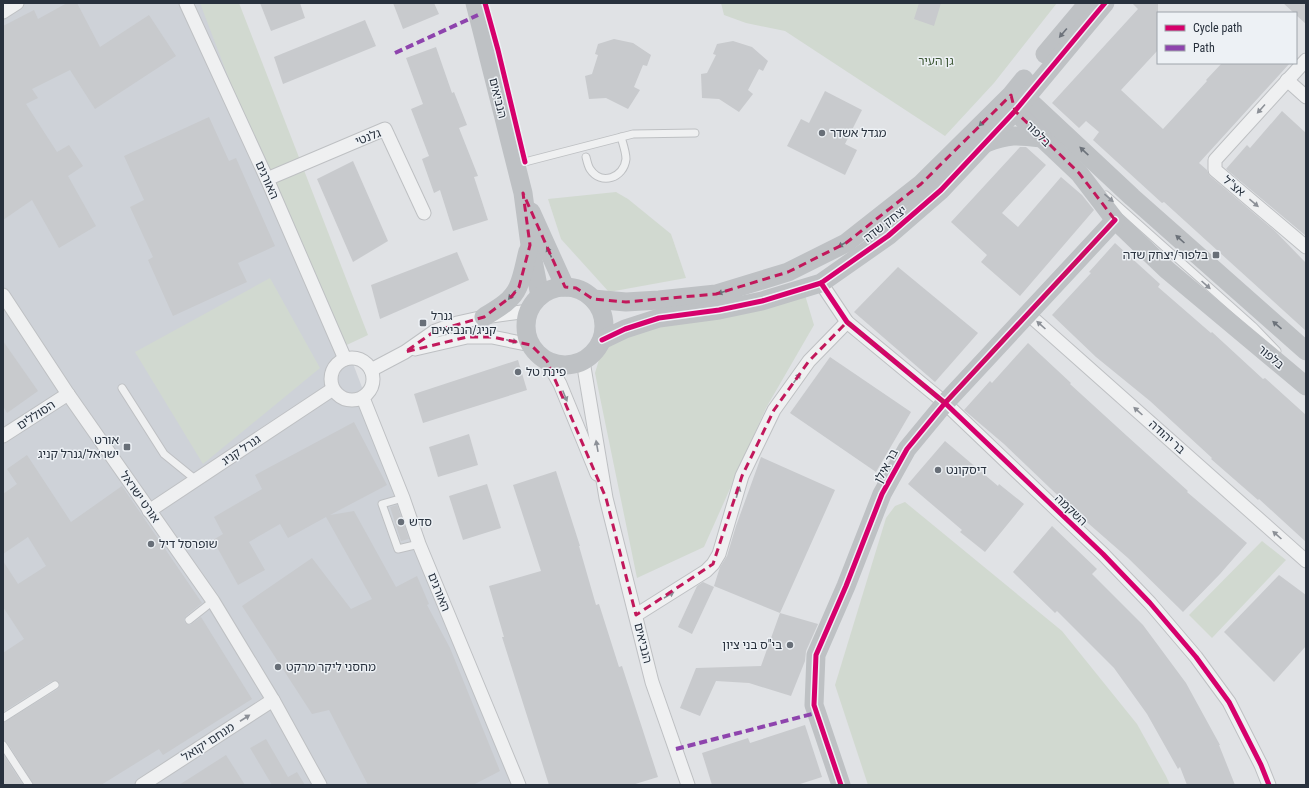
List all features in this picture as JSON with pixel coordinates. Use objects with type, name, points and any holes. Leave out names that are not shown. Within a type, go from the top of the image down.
[{"type":"street","points":[[3,12],[17,3]]},
{"type":"street","name":"האורגים","points":[[186,3],[267,179],[345,359]]},
{"type":"street","name":"הנביאים","points":[[475,3],[523,193],[530,246],[540,296]]},
{"type":"street","name":"יצחק שדה","points":[[602,340],[625,329],[659,318],[719,310],[762,301],[821,283],[888,236],[940,190],[985,144],[1088,3]]},
{"type":"street","name":"יצחק שדה","points":[[593,299],[626,302],[716,294],[788,272],[846,243],[920,184],[1017,101],[1050,69],[1106,3]]},
{"type":"street","name":"אצ\"ל","points":[[1306,60],[1215,160],[1215,170],[1306,247]]},
{"type":"street","points":[[1050,69],[1046,96],[1051,122]]},
{"type":"street","points":[[1288,80],[1306,97]]},
{"type":"street","name":"בלפור","points":[[1017,101],[1051,122],[1132,197],[1306,351]]},
{"type":"street","name":"בלפור","points":[[1017,101],[1042,138],[1079,173],[1115,220],[1166,269],[1306,386]]},
{"type":"street","name":"גלנטי","points":[[267,179],[385,129],[424,213]]},
{"type":"street","points":[[985,144],[998,138],[1013,135],[1042,138]]},
{"type":"street","name":"הנביאים","points":[[523,193],[566,287]]},
{"type":"street","name":"בר אילן","points":[[841,785],[814,705],[816,655],[846,586],[882,494],[906,449],[944,403],[1115,220]]},
{"type":"street","points":[[484,317],[503,305],[518,287],[530,246]]},
{"type":"street","name":"השקמה","points":[[821,283],[846,322],[944,403],[1103,554],[1150,603],[1196,657],[1229,702],[1261,765],[1269,785]]},
{"type":"street","points":[[566,287],[576,288],[585,292],[593,299],[599,307],[603,318],[604,329],[602,340],[594,352],[583,361],[565,365],[559,365],[547,361],[538,354],[531,345],[527,334],[526,322],[529,311],[540,296],[552,289],[566,287]]},
{"type":"street","name":"אורט ישראל","points":[[3,295],[68,394],[213,601],[273,700],[320,785]]},
{"type":"street","points":[[371,370],[406,352],[435,331],[457,323],[484,317],[529,311]]},
{"type":"street","name":"בר יהודה","points":[[1027,313],[1306,560]]},
{"type":"street","points":[[636,615],[697,577],[713,564],[719,554],[742,476],[774,410],[809,361],[846,322]]},
{"type":"street","points":[[406,352],[467,337],[492,337],[531,345]]},
{"type":"street","points":[[357,358],[368,365],[371,370],[373,380],[372,385],[363,398],[351,401],[346,400],[340,398],[332,389],[332,371],[335,366],[345,359],[357,358]]},
{"type":"street","name":"הנביאים","points":[[547,361],[560,384],[606,498]]},
{"type":"street","name":"הנביאים","points":[[583,361],[606,498],[652,682],[688,785]]},
{"type":"street","name":"גנרל קניג","points":[[149,511],[332,389]]},
{"type":"street","name":"הסוללים","points":[[3,436],[68,394]]},
{"type":"street","name":"האורגים","points":[[363,398],[403,498],[419,544],[519,785]]},
{"type":"street","name":"מנחם יקואל","points":[[142,785],[273,700]]},
{"type":"lane","points":[[515,165],[633,134],[695,133]]},
{"type":"lane","points":[[586,157],[589,169],[598,177],[606,179],[617,176],[626,159],[621,137]]},
{"type":"lane","points":[[1079,173],[1247,321],[1306,380]]},
{"type":"lane","points":[[122,388],[164,454],[196,480]]},
{"type":"lane","points":[[403,498],[382,504],[398,549],[419,544]]},
{"type":"lane","points":[[189,620],[213,601]]},
{"type":"lane","points":[[3,718],[54,685]]},
{"type":"lane","points":[[3,745],[29,785]]},
{"type":"highlighted area","points":[[1011,95],[1015,111],[1079,173],[1115,220],[945,403],[847,322],[809,361],[774,410],[742,476],[713,564],[636,615],[606,498],[547,361],[531,345],[492,337],[467,337],[405,352],[435,331],[484,317],[512,296],[519,287],[530,245],[523,193],[565,287],[576,288],[593,299],[626,302],[716,294],[788,272],[846,243],[921,184]]},
{"type":"shaded area","points":[[3,3],[211,3],[347,348],[514,785],[3,785]]},
{"type":"green space","points":[[200,3],[239,3],[368,335],[336,350],[267,179]]},
{"type":"green space","name":"גן העיר","points":[[721,3],[1057,3],[994,83],[945,136],[785,31],[746,23],[724,15]]},
{"type":"green space","points":[[616,192],[628,199],[671,234],[686,278],[609,292],[561,239],[548,199]]},
{"type":"green space","points":[[270,278],[320,368],[203,464],[135,352]]},
{"type":"green space","points":[[805,295],[814,325],[766,408],[704,547],[637,578],[595,373],[601,353],[610,343],[638,328]]},
{"type":"green space","points":[[905,502],[1062,631],[1137,724],[1170,785],[868,785],[835,685],[886,518],[895,506]]},
{"type":"green space","points":[[1262,541],[1286,560],[1212,638],[1189,615]]},
{"type":"building","points":[[67,3],[77,3],[100,47],[149,15],[176,56],[95,109],[70,70],[32,89],[38,98],[26,104],[57,152],[69,145],[83,166],[68,176],[96,226],[59,248],[32,200],[3,220],[3,26],[34,10],[38,19]]},
{"type":"building","points":[[260,3],[300,3],[305,18],[271,31]]},
{"type":"building","points":[[393,3],[434,3],[439,14],[403,29]]},
{"type":"building","points":[[919,3],[941,3],[934,26],[914,19]]},
{"type":"building","points":[[1132,3],[1158,3],[1157,51],[1121,90],[1163,129],[1221,64],[1289,64],[1199,163],[1207,170],[1210,176],[1275,231],[1306,263],[1306,331],[1164,202],[1162,203],[1093,140],[1099,132],[1086,121],[1079,128],[1052,103],[1138,9]]},
{"type":"building","points":[[1283,3],[1306,3],[1306,24],[1297,16],[1297,12],[1293,12]]},
{"type":"building","points":[[365,20],[376,46],[283,84],[274,57]]},
{"type":"building","points":[[614,39],[633,43],[651,55],[647,66],[643,65],[634,87],[640,90],[628,109],[606,98],[589,99],[585,76],[592,74],[598,55],[595,54],[598,44]]},
{"type":"building","points":[[733,41],[752,47],[768,61],[763,71],[759,69],[748,90],[753,94],[739,112],[719,99],[702,98],[701,74],[707,73],[716,55],[713,54],[717,44]]},
{"type":"building","points":[[436,47],[452,93],[454,92],[467,125],[459,128],[478,176],[474,177],[488,220],[453,231],[440,190],[434,193],[422,159],[429,156],[411,109],[423,104],[406,58]]},
{"type":"building","name":"מגדל אשדר","points":[[825,91],[862,110],[845,144],[857,150],[845,175],[787,146],[801,119],[809,123]]},
{"type":"building","points":[[1282,111],[1306,133],[1306,236],[1226,169],[1247,145],[1250,148]]},
{"type":"building","points":[[209,117],[229,161],[236,158],[275,246],[238,263],[247,282],[173,316],[148,260],[153,257],[130,207],[144,200],[124,156]]},
{"type":"building","points":[[1020,147],[1026,147],[1046,165],[1002,213],[1018,227],[1061,177],[1082,195],[1094,210],[1020,296],[981,262],[987,255],[951,222]]},
{"type":"building","points":[[353,161],[388,241],[353,262],[317,179]]},
{"type":"building","points":[[1115,243],[1160,284],[1158,287],[1211,333],[1212,332],[1263,379],[1265,378],[1306,415],[1306,542],[1259,499],[1258,500],[1211,459],[1212,458],[1150,401],[1096,357],[1052,315],[1091,273],[1089,272]]},
{"type":"building","points":[[457,252],[469,280],[380,319],[371,285]]},
{"type":"building","points":[[898,267],[978,333],[935,382],[854,312]]},
{"type":"building","points":[[3,341],[38,391],[7,413],[3,406]]},
{"type":"building","points":[[1028,343],[1071,383],[1070,384],[1188,491],[1187,492],[1247,543],[1220,574],[1183,612],[1128,558],[1073,510],[1004,444],[964,410],[990,381],[992,383]]},
{"type":"building","points":[[830,357],[911,412],[876,472],[790,413]]},
{"type":"building","points":[[518,360],[527,390],[423,423],[414,394]]},
{"type":"building","points":[[354,422],[387,485],[330,515],[354,511],[396,587],[417,576],[429,604],[427,605],[450,648],[500,771],[473,785],[368,785],[329,710],[312,714],[242,606],[312,558],[351,609],[372,599],[326,517],[288,538],[280,524],[249,542],[265,570],[238,585],[213,540],[223,534],[214,517],[262,489],[255,475]]},
{"type":"building","points":[[469,434],[478,465],[438,477],[429,447]]},
{"type":"building","points":[[945,441],[998,486],[999,484],[1024,504],[985,552],[960,532],[962,530],[908,484]]},
{"type":"building","points":[[27,455],[71,522],[122,486],[202,603],[186,616],[184,620],[185,623],[190,625],[201,617],[252,699],[163,755],[159,749],[101,785],[34,785],[7,742],[3,740],[3,723],[58,689],[60,685],[58,681],[52,681],[3,712],[3,653],[24,639],[3,607],[3,561],[18,584],[46,566],[28,537],[3,554],[3,494],[17,484],[7,469]]},
{"type":"building","points":[[761,457],[835,490],[780,613],[714,586],[720,567],[727,556],[736,526]]},
{"type":"building","points":[[556,471],[580,546],[596,605],[599,604],[619,667],[622,666],[658,777],[632,785],[549,785],[502,637],[504,637],[489,586],[541,571],[513,485]]},
{"type":"building","points":[[487,484],[501,528],[463,540],[449,496]]},
{"type":"building","points":[[397,505],[409,539],[401,541],[390,507]]},
{"type":"building","points":[[1052,526],[1097,569],[1092,574],[1143,625],[1186,683],[1220,745],[1235,785],[1187,785],[1180,767],[1178,769],[1147,714],[1114,668],[1057,611],[1055,613],[1013,572]]},
{"type":"building","points":[[1279,575],[1306,595],[1306,646],[1274,682],[1224,632]]},
{"type":"building","points":[[703,582],[714,587],[692,634],[678,627],[697,586]]},
{"type":"building","name":"בי\"ס בני ציון","points":[[780,613],[818,624],[806,651],[805,661],[791,696],[749,683],[716,681],[700,716],[680,708],[696,668],[761,666]]},
{"type":"building","points":[[805,725],[822,777],[797,785],[712,785],[702,753],[748,738],[750,743]]},
{"type":"building","points":[[266,739],[288,777],[297,772],[305,785],[272,785],[250,748]]},
{"type":"building","points":[[3,754],[23,785],[3,785]]},
{"type":"building","points":[[226,755],[245,785],[179,785]]},
{"type":"marked path","points":[[395,53],[478,15]]},
{"type":"marked path","points":[[676,749],[816,713]]},
{"type":"cycle path","points":[[485,3],[525,162]]},
{"type":"cycle path","points":[[602,340],[625,329],[659,318],[719,310],[762,301],[821,283],[888,236],[941,190],[1015,111],[1105,3]]},
{"type":"cycle path","points":[[841,785],[814,705],[816,655],[846,586],[882,494],[907,449],[945,403],[1115,220]]},
{"type":"cycle path","points":[[821,283],[847,322],[945,403],[1103,554],[1150,603],[1196,657],[1229,702],[1261,765],[1269,785]]},
{"type":"place","name":"מגדל אשדר","points":[[822,133]]},
{"type":"place","name":"בלפור/יצחק שדה","points":[[1216,255]]},
{"type":"place","name":"גנרל קניג/הנביאים","points":[[423,323]]},
{"type":"place","name":"פינת טל","points":[[518,372]]},
{"type":"place","name":"אורט ישראל/גנרל קניג","points":[[127,447]]},
{"type":"place","name":"דיסקונט","points":[[938,470]]},
{"type":"place","name":"סדש","points":[[401,522]]},
{"type":"place","name":"שופרסל דיל","points":[[151,544]]},
{"type":"place","name":"בי\"ס בני ציון","points":[[790,645]]},
{"type":"place","name":"מחסני ליקר מרקט","points":[[278,667]]}]
